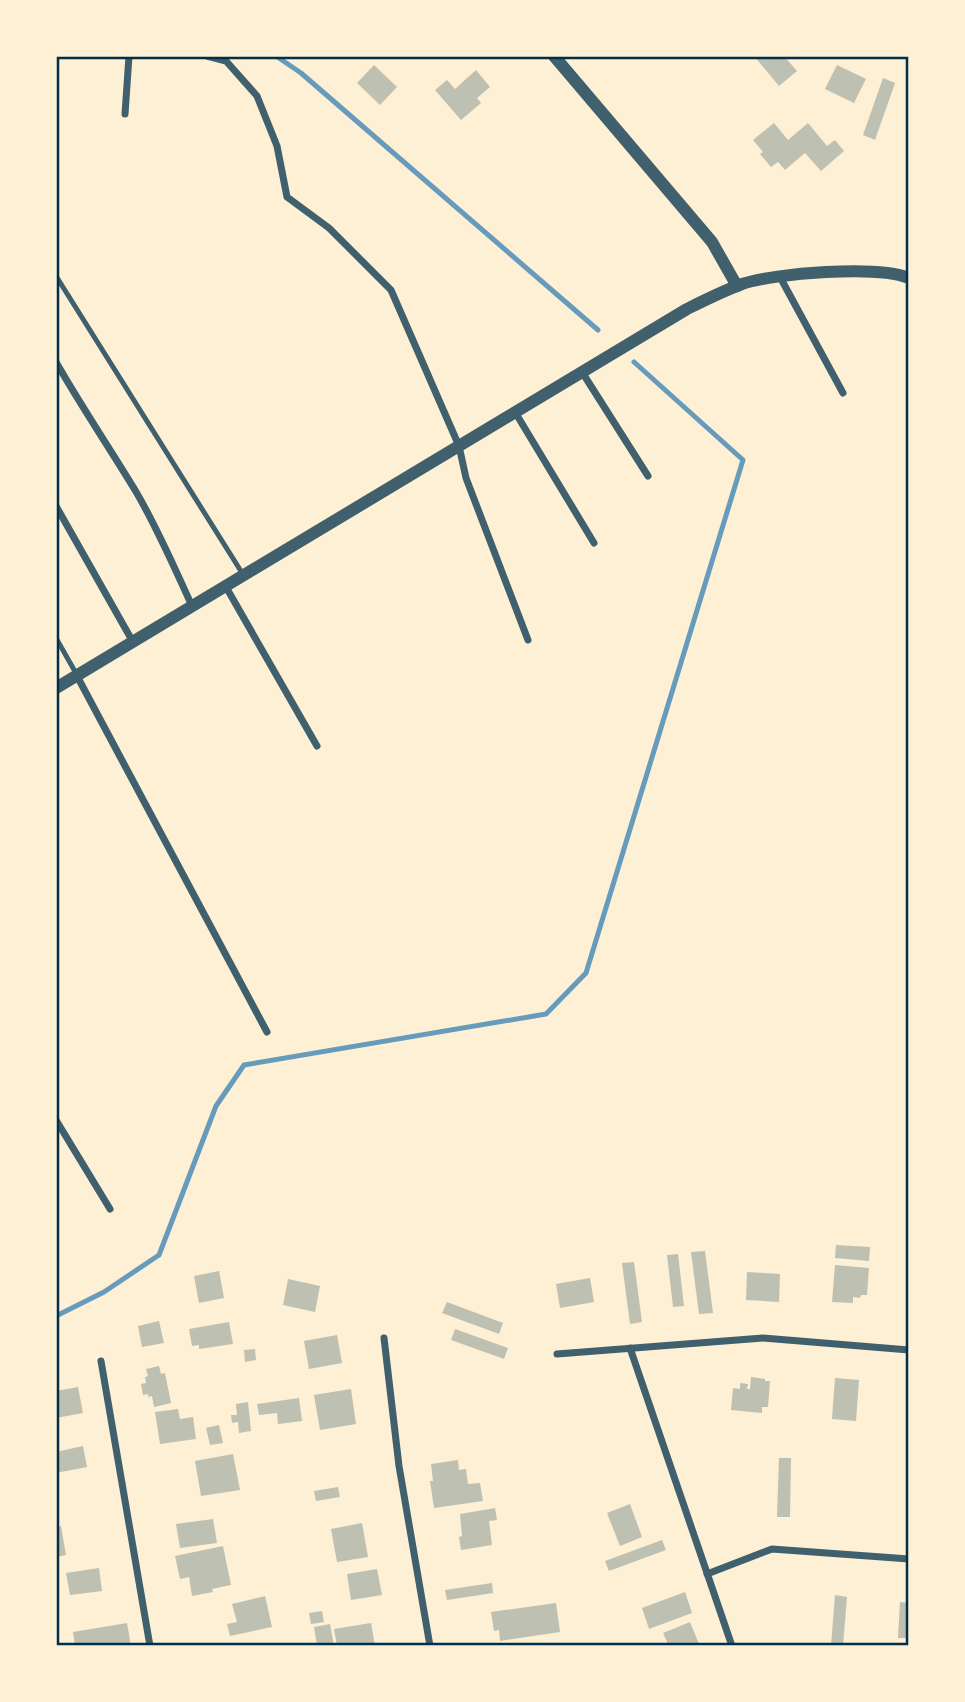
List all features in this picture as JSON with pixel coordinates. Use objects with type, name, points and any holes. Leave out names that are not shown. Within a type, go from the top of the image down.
[{"type":"street","points":[[125,114],[129,56]]},
{"type":"street","points":[[207,56],[226,61],[257,96],[277,146],[287,197],[329,228],[391,290],[459,446],[466,478],[528,640]]},
{"type":"street","points":[[561,58],[712,242],[737,286]]},
{"type":"street","points":[[56,688],[714,295],[744,283],[807,274],[869,271],[900,274],[909,278]]},
{"type":"street","points":[[780,277],[843,393]]},
{"type":"street","points":[[56,362],[136,492],[192,606]]},
{"type":"street","points":[[582,372],[648,476]]},
{"type":"street","points":[[515,412],[594,543]]},
{"type":"street","points":[[56,506],[133,642]]},
{"type":"street","points":[[226,587],[317,746]]},
{"type":"street","points":[[77,676],[267,1032]]},
{"type":"street","points":[[56,1120],[110,1209]]},
{"type":"street","points":[[384,1338],[399,1466],[430,1646]]},
{"type":"street","points":[[557,1354],[763,1338],[909,1350]]},
{"type":"street","points":[[630,1348],[732,1646]]},
{"type":"street","points":[[101,1360],[150,1646]]},
{"type":"street","points":[[707,1574],[772,1549],[909,1559]]},
{"type":"lane","points":[[56,276],[244,576]]},
{"type":"lane","points":[[56,638],[77,676]]},
{"type":"building","points":[[754,56],[784,56],[797,71],[779,86]]},
{"type":"building","points":[[374,65],[397,87],[380,105],[357,83]]},
{"type":"building","points":[[837,65],[866,79],[854,103],[825,89]]},
{"type":"building","points":[[476,70],[490,87],[477,98],[481,103],[461,120],[435,90],[447,80],[455,89]]},
{"type":"building","points":[[883,78],[895,83],[875,140],[863,135]]},
{"type":"building","points":[[774,123],[788,140],[808,123],[827,146],[835,140],[844,151],[821,171],[805,153],[785,170],[778,162],[771,167],[753,140]]},
{"type":"building","points":[[836,1245],[870,1247],[869,1261],[835,1258]]},
{"type":"building","points":[[705,1251],[713,1313],[699,1314],[691,1252]]},
{"type":"building","points":[[678,1254],[684,1306],[673,1307],[667,1255]]},
{"type":"building","points":[[634,1262],[642,1322],[630,1324],[622,1263]]},
{"type":"building","points":[[835,1265],[869,1268],[867,1295],[853,1297],[853,1303],[832,1302]]},
{"type":"building","points":[[219,1271],[224,1298],[199,1303],[194,1276]]},
{"type":"building","points":[[747,1272],[780,1274],[779,1302],[746,1300]]},
{"type":"building","points":[[590,1278],[594,1302],[560,1308],[556,1284]]},
{"type":"building","points":[[288,1279],[320,1286],[315,1312],[283,1305]]},
{"type":"building","points":[[447,1302],[503,1323],[499,1334],[442,1313]]},
{"type":"building","points":[[159,1321],[164,1343],[142,1347],[138,1326]]},
{"type":"building","points":[[229,1322],[233,1344],[199,1349],[199,1345],[192,1346],[189,1329]]},
{"type":"building","points":[[455,1329],[508,1348],[504,1359],[451,1340]]},
{"type":"building","points":[[337,1335],[342,1363],[309,1369],[304,1341]]},
{"type":"building","points":[[255,1349],[256,1360],[245,1362],[244,1350]]},
{"type":"building","points":[[159,1366],[161,1374],[165,1373],[171,1403],[154,1407],[152,1396],[143,1395],[141,1384],[146,1383],[146,1369]]},
{"type":"building","points":[[751,1377],[770,1381],[768,1407],[762,1407],[762,1413],[731,1410],[733,1388],[740,1389],[740,1383],[748,1384],[747,1389],[750,1389]]},
{"type":"building","points":[[835,1378],[859,1380],[856,1421],[832,1419]]},
{"type":"building","points":[[78,1387],[83,1413],[56,1418],[56,1391]]},
{"type":"building","points":[[351,1389],[356,1424],[320,1430],[314,1395]]},
{"type":"building","points":[[299,1398],[302,1421],[278,1424],[277,1413],[259,1415],[257,1404]]},
{"type":"building","points":[[248,1402],[251,1431],[239,1433],[238,1422],[232,1423],[231,1415],[237,1415],[236,1404]]},
{"type":"building","points":[[178,1409],[180,1419],[193,1417],[196,1439],[160,1444],[155,1412]]},
{"type":"building","points":[[219,1425],[223,1443],[210,1445],[206,1428]]},
{"type":"building","points":[[83,1446],[87,1467],[56,1473],[56,1452]]},
{"type":"building","points":[[233,1454],[240,1490],[201,1496],[195,1461]]},
{"type":"building","points":[[779,1458],[791,1458],[790,1517],[777,1517]]},
{"type":"building","points":[[458,1460],[459,1470],[466,1469],[468,1484],[480,1483],[483,1501],[434,1508],[430,1481],[433,1481],[431,1464]]},
{"type":"building","points":[[338,1487],[340,1497],[316,1501],[314,1491]]},
{"type":"building","points":[[630,1504],[642,1537],[620,1546],[607,1513]]},
{"type":"building","points":[[495,1508],[497,1520],[489,1521],[492,1545],[461,1550],[460,1514]]},
{"type":"building","points":[[213,1519],[217,1543],[180,1548],[176,1524]]},
{"type":"building","points":[[362,1523],[368,1557],[337,1562],[331,1529]]},
{"type":"building","points":[[61,1526],[66,1555],[56,1557],[56,1527]]},
{"type":"building","points":[[662,1540],[666,1550],[609,1571],[605,1561]]},
{"type":"building","points":[[223,1546],[231,1585],[192,1596],[189,1577],[180,1579],[175,1556]]},
{"type":"building","points":[[99,1568],[102,1591],[70,1595],[66,1573]]},
{"type":"building","points":[[377,1569],[382,1595],[351,1600],[347,1574]]},
{"type":"building","points":[[492,1583],[493,1593],[447,1600],[445,1590]]},
{"type":"building","points":[[685,1592],[692,1613],[649,1629],[642,1608]]},
{"type":"building","points":[[835,1595],[847,1597],[843,1646],[831,1646]]},
{"type":"building","points":[[265,1596],[272,1627],[230,1636],[227,1624],[237,1622],[232,1604]]},
{"type":"building","points":[[900,1602],[909,1603],[909,1638],[898,1638]]},
{"type":"building","points":[[556,1603],[560,1632],[500,1641],[499,1630],[494,1631],[491,1612]]},
{"type":"building","points":[[322,1611],[324,1622],[311,1624],[309,1613]]},
{"type":"building","points":[[690,1622],[699,1644],[669,1646],[663,1633]]},
{"type":"building","points":[[127,1623],[131,1646],[75,1646],[73,1632]]},
{"type":"building","points":[[371,1623],[375,1646],[337,1646],[334,1629]]},
{"type":"building","points":[[330,1624],[334,1646],[317,1646],[314,1627]]},
{"type":"waterway","points":[[276,56],[301,73],[598,330]]},
{"type":"waterway","points":[[56,1316],[104,1292],[159,1255],[216,1106],[244,1065],[546,1014],[586,973],[743,460],[634,362]]}]
